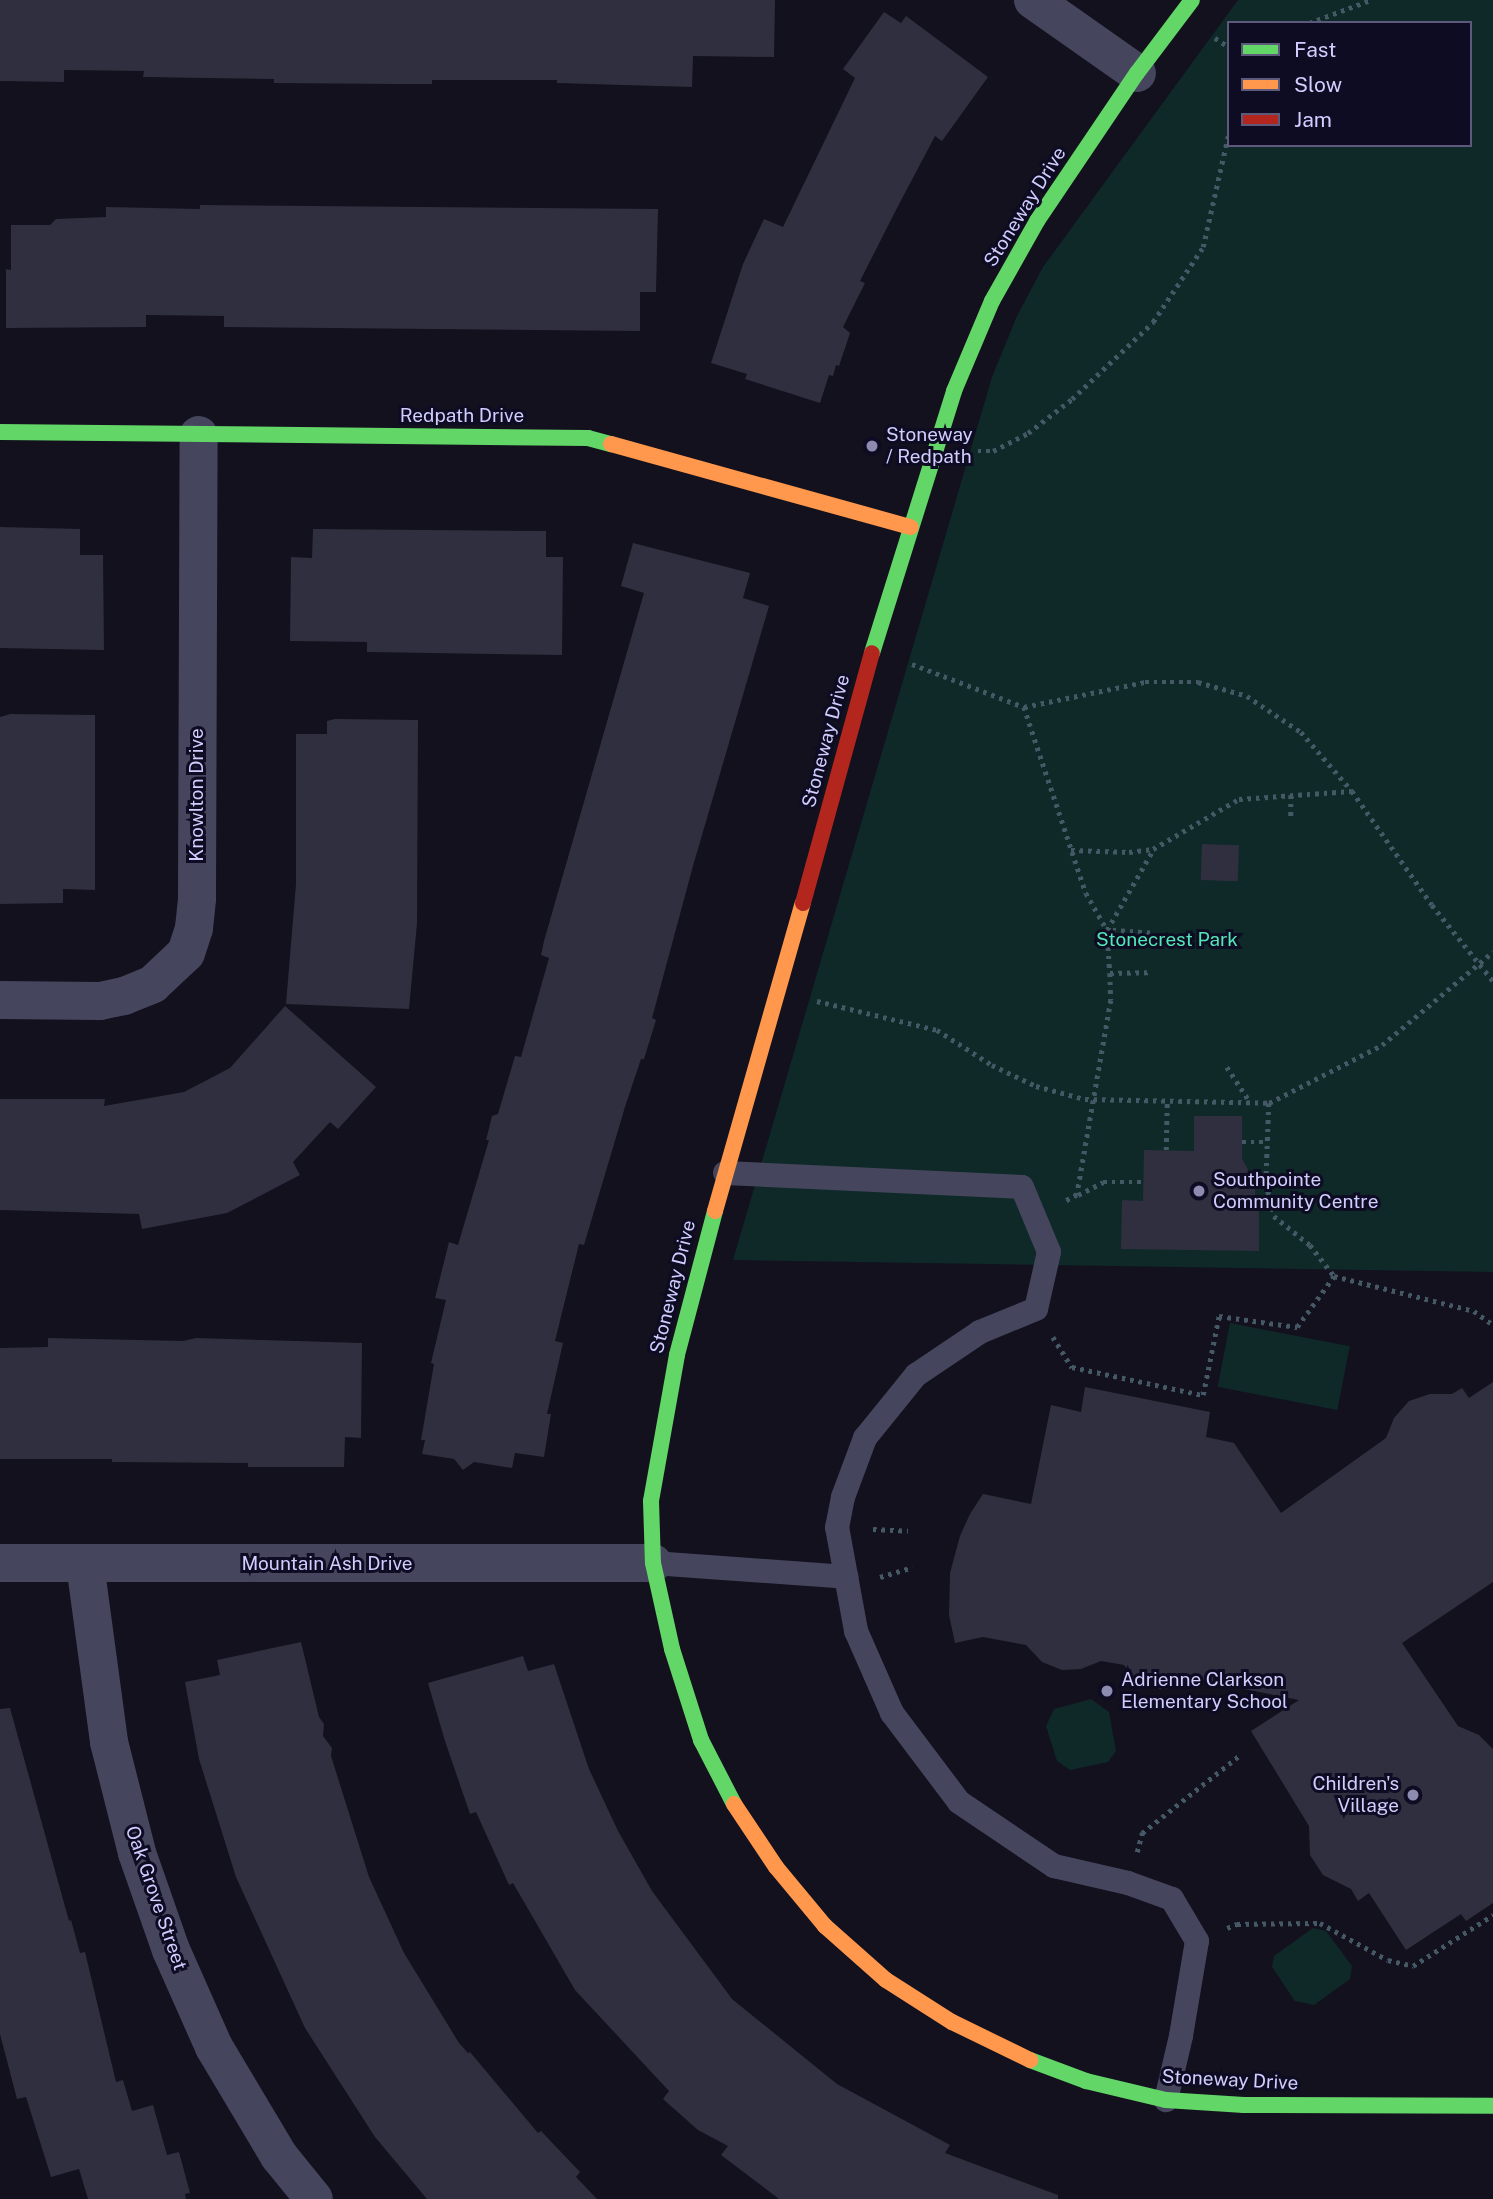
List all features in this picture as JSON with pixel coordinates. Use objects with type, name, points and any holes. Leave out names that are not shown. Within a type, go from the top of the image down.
[{"type":"street","points":[[1033,0],[1137,73]]},
{"type":"street","name":"Stoneway Drive","points":[[1192,0],[1137,73],[1037,221],[992,301],[954,391],[873,649],[778,993],[724,1173],[677,1355],[651,1501],[653,1563],[672,1649],[701,1740],[734,1805],[776,1867],[825,1926],[886,1980],[952,2022],[1012,2053],[1086,2081],[1166,2100],[1244,2105],[1493,2106]]},
{"type":"street","name":"Redpath Drive","points":[[0,432],[588,438],[911,527]]},
{"type":"street","name":"Knowlton Drive","points":[[0,1000],[100,1001],[124,996],[153,984],[186,953],[194,928],[197,898],[199,435]]},
{"type":"street","name":"Mountain Ash Drive","points":[[0,1563],[653,1563]]},
{"type":"street","name":"Oak Grove Street","points":[[85,1564],[109,1742],[137,1853],[171,1950],[214,2047],[279,2156],[314,2199]]},
{"type":"lane","points":[[724,1173],[1022,1187],[1049,1252],[1036,1309],[980,1332],[916,1375],[884,1411],[865,1438],[843,1497],[837,1527],[856,1631],[892,1713],[959,1802],[1054,1866],[1128,1883],[1172,1899],[1197,1941],[1181,2036],[1166,2100]]},
{"type":"lane","points":[[653,1563],[846,1577]]},
{"type":"path","points":[[1315,21],[1371,0]]},
{"type":"path","points":[[935,451],[993,451],[1028,433],[1072,400],[1153,322],[1203,247],[1227,141]]},
{"type":"path","points":[[873,649],[1024,707],[1145,682],[1198,682],[1247,696],[1301,732],[1352,791],[1479,966],[1493,981]]},
{"type":"path","points":[[1024,707],[1086,893],[1107,930],[1111,1000],[1077,1195]]},
{"type":"path","points":[[1071,850],[1129,852],[1153,849],[1239,799],[1352,791]]},
{"type":"path","points":[[1291,795],[1291,818]]},
{"type":"path","points":[[1107,930],[1153,849]]},
{"type":"path","points":[[1107,930],[1150,933]]},
{"type":"path","points":[[778,993],[937,1030],[992,1065],[1036,1086],[1094,1100],[1269,1103],[1382,1045],[1493,952]]},
{"type":"path","points":[[1111,973],[1149,972]]},
{"type":"path","points":[[1227,1068],[1251,1103]]},
{"type":"path","points":[[1167,1101],[1167,1150]]},
{"type":"path","points":[[1269,1103],[1266,1183],[1274,1216],[1310,1245],[1334,1276],[1474,1311],[1493,1325]]},
{"type":"path","points":[[1242,1142],[1268,1142]]},
{"type":"path","points":[[1035,1216],[1103,1182],[1143,1182]]},
{"type":"path","points":[[1036,1309],[1072,1367],[1203,1395],[1219,1316],[1297,1327],[1334,1276]]},
{"type":"path","points":[[1128,1883],[1142,1833],[1240,1755]]},
{"type":"path","points":[[1197,1941],[1237,1924],[1320,1923],[1388,1960],[1413,1966],[1493,1915]]},
{"type":"green space","name":"Stonecrest Park","points":[[1238,0],[1493,0],[1493,1272],[733,1260],[992,377],[1017,316],[1043,267]]},
{"type":"green space","points":[[1230,1323],[1350,1346],[1337,1410],[1218,1387]]},
{"type":"green space","points":[[1091,1699],[1109,1712],[1116,1751],[1108,1762],[1070,1770],[1057,1761],[1046,1726],[1054,1709]]},
{"type":"green space","points":[[1313,1928],[1326,1931],[1352,1966],[1350,1979],[1314,2005],[1295,2001],[1272,1967],[1274,1956]]},
{"type":"building","points":[[0,0],[775,0],[774,57],[693,56],[692,87],[557,83],[557,80],[432,80],[432,84],[274,83],[274,79],[143,77],[144,71],[64,70],[64,82],[0,81]]},
{"type":"building","points":[[884,12],[901,23],[906,16],[988,77],[942,141],[935,136],[896,210],[860,281],[865,283],[843,327],[850,333],[839,366],[836,365],[833,376],[829,375],[820,403],[745,379],[747,374],[711,363],[743,264],[764,219],[783,227],[855,78],[843,69]]},
{"type":"building","points":[[200,205],[658,209],[656,292],[640,292],[640,331],[224,327],[224,316],[146,315],[146,327],[6,328],[6,269],[11,270],[11,225],[50,225],[56,219],[106,217],[106,207],[200,209]]},
{"type":"building","points":[[0,527],[80,529],[80,555],[103,555],[104,650],[0,648]]},
{"type":"building","points":[[313,529],[546,531],[546,557],[563,557],[562,655],[367,652],[367,642],[290,641],[291,557],[312,558]]},
{"type":"building","points":[[633,543],[750,573],[743,598],[769,606],[693,866],[652,1018],[656,1020],[625,1107],[584,1245],[579,1244],[555,1341],[563,1343],[547,1414],[551,1414],[544,1457],[515,1453],[512,1468],[474,1462],[463,1470],[454,1459],[422,1454],[425,1440],[421,1440],[434,1364],[431,1363],[446,1300],[435,1298],[449,1242],[458,1245],[489,1140],[486,1140],[492,1116],[498,1114],[515,1056],[521,1057],[549,958],[541,955],[544,941],[644,593],[621,586]]},
{"type":"building","points":[[10,714],[95,715],[95,890],[63,889],[63,903],[0,904],[0,717]]},
{"type":"building","points":[[418,720],[417,923],[409,1009],[286,1004],[296,884],[296,734],[327,734],[327,721]]},
{"type":"building","points":[[1202,844],[1239,845],[1238,881],[1201,880]]},
{"type":"building","points":[[285,1006],[376,1087],[338,1129],[330,1122],[293,1162],[300,1175],[227,1213],[142,1229],[139,1214],[0,1210],[0,1099],[105,1099],[104,1106],[184,1092],[230,1068]]},
{"type":"building","name":"Southpointe Community Centre","points":[[1194,1116],[1242,1116],[1242,1159],[1255,1182],[1255,1199],[1259,1203],[1259,1251],[1121,1249],[1122,1200],[1143,1201],[1144,1150],[1194,1151]]},
{"type":"building","points":[[48,1338],[183,1341],[196,1338],[362,1343],[361,1438],[345,1437],[344,1467],[248,1467],[248,1463],[112,1462],[112,1459],[0,1459],[0,1348],[48,1347]]},
{"type":"building","points":[[1493,1382],[1493,1582],[1402,1643],[1458,1726],[1479,1735],[1493,1749],[1493,1903],[1466,1921],[1461,1914],[1406,1950],[1369,1893],[1358,1901],[1351,1889],[1323,1875],[1310,1855],[1309,1826],[1251,1731],[1299,1700],[1199,1680],[1180,1689],[1159,1689],[1139,1682],[1124,1665],[1101,1661],[1081,1669],[1062,1670],[1042,1662],[1026,1645],[983,1637],[955,1643],[949,1615],[950,1573],[960,1536],[970,1514],[983,1494],[1031,1504],[1051,1405],[1081,1412],[1085,1387],[1210,1412],[1206,1437],[1234,1443],[1281,1513],[1386,1438],[1394,1418],[1409,1401],[1430,1394],[1452,1394],[1462,1388],[1469,1398]]},
{"type":"building","points":[[301,1642],[319,1717],[324,1724],[323,1736],[332,1748],[331,1756],[369,1877],[404,1953],[459,2043],[470,2052],[538,2133],[541,2131],[580,2172],[576,2177],[597,2199],[427,2199],[375,2137],[305,2028],[236,1877],[199,1759],[185,1682],[220,1675],[217,1660]]},
{"type":"building","points":[[523,1656],[528,1671],[554,1664],[589,1769],[618,1831],[652,1891],[732,1999],[837,2084],[950,2145],[945,2153],[1058,2195],[1058,2199],[779,2199],[721,2155],[728,2146],[698,2130],[663,2099],[669,2091],[575,1990],[513,1883],[509,1885],[476,1812],[470,1814],[445,1741],[428,1683]]},
{"type":"building","points":[[10,1708],[69,1921],[71,1920],[80,1953],[85,1952],[116,2082],[123,2080],[132,2111],[153,2105],[167,2155],[179,2152],[190,2193],[185,2194],[186,2199],[88,2199],[79,2169],[51,2177],[26,2097],[17,2099],[0,2034],[0,1709]]},
{"type":"traffic: fast","points":[[872,653],[954,391],[992,301],[1037,221],[1137,73],[1192,0]]},
{"type":"traffic: fast","points":[[0,432],[588,438],[611,444]]},
{"type":"traffic: fast","points":[[715,1211],[677,1355],[651,1501],[653,1563],[672,1649],[701,1740],[734,1804]]},
{"type":"traffic: fast","points":[[1030,2060],[1086,2081],[1166,2100],[1244,2105],[1493,2106]]},
{"type":"traffic: slow","points":[[611,444],[911,527]]},
{"type":"traffic: slow","points":[[715,1211],[803,903]]},
{"type":"traffic: slow","points":[[734,1804],[776,1867],[825,1926],[886,1980],[952,2022],[1030,2060]]},
{"type":"traffic: jam","points":[[803,903],[872,653]]},
{"type":"place","name":"Stoneway / Redpath","points":[[872,446]]},
{"type":"place","name":"Southpointe Community Centre","points":[[1199,1191]]},
{"type":"place","name":"Adrienne Clarkson Elementary School","points":[[1107,1691]]},
{"type":"place","name":"Children's Village","points":[[1413,1795]]}]
